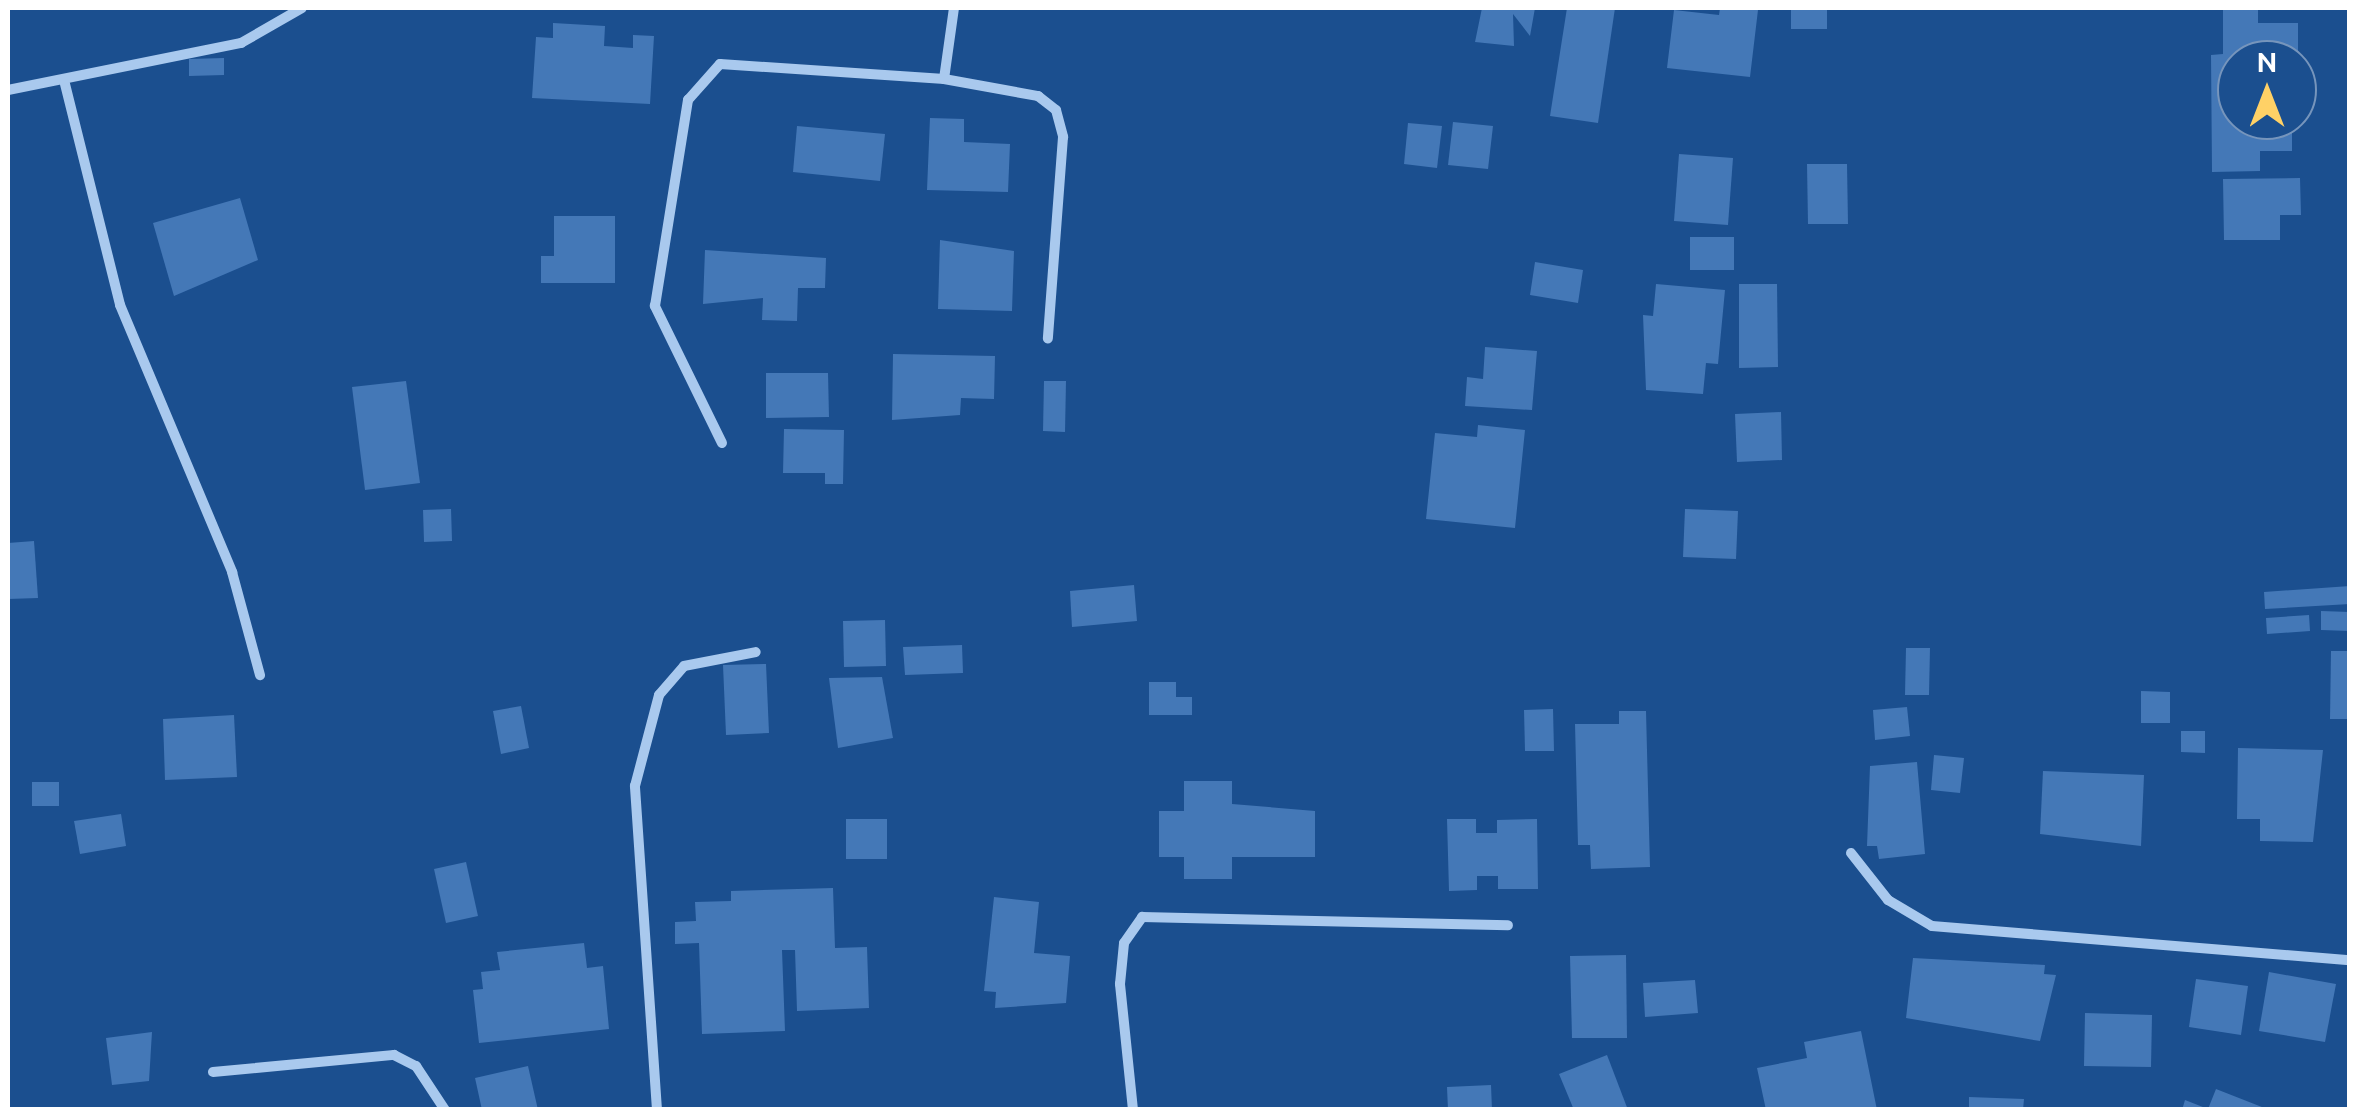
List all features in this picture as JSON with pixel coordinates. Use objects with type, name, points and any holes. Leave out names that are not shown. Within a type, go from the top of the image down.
[{"type":"street","points":[[8,90],[241,43],[302,8]]},
{"type":"street","points":[[944,79],[954,8]]},
{"type":"street","points":[[722,443],[654,306],[688,100],[701,76],[750,62],[944,79],[1038,96],[1056,110],[1063,137],[1048,338]]},
{"type":"street","points":[[64,80],[120,305],[232,572],[260,675]]},
{"type":"street","points":[[658,1110],[635,786],[659,696],[684,666],[756,652]]},
{"type":"street","points":[[1851,853],[1888,900],[1932,926],[2350,960]]},
{"type":"street","points":[[1133,1110],[1120,984],[1124,943],[1142,917],[1508,925]]},
{"type":"street","points":[[213,1072],[394,1055],[416,1066],[445,1110]]},
{"type":"building","points":[[1482,8],[1535,8],[1530,36],[1513,14],[1514,46],[1475,42]]},
{"type":"building","points":[[1567,8],[1615,8],[1598,123],[1550,116]]},
{"type":"building","points":[[1720,8],[1758,10],[1750,77],[1667,68],[1674,10],[1719,15]]},
{"type":"building","points":[[1791,8],[1827,8],[1827,29],[1791,29]]},
{"type":"building","points":[[2223,8],[2258,8],[2258,23],[2298,23],[2298,40],[2223,40]]},
{"type":"building","points":[[553,23],[605,26],[604,46],[633,48],[633,35],[654,36],[650,104],[532,98],[536,37],[553,38]]},
{"type":"building","points":[[2217,54],[2217,140],[2292,140],[2292,151],[2260,151],[2260,171],[2212,172],[2211,55]]},
{"type":"building","points":[[224,58],[224,75],[189,76],[189,59]]},
{"type":"building","points":[[930,118],[964,119],[964,142],[1010,144],[1008,192],[927,190]]},
{"type":"building","points":[[1453,122],[1493,126],[1488,169],[1448,165]]},
{"type":"building","points":[[1408,123],[1442,126],[1437,168],[1404,164]]},
{"type":"building","points":[[797,126],[885,134],[880,181],[793,172]]},
{"type":"building","points":[[1679,154],[1733,158],[1728,225],[1674,221]]},
{"type":"building","points":[[1807,164],[1847,164],[1848,224],[1808,224]]},
{"type":"building","points":[[2300,178],[2301,215],[2280,215],[2280,240],[2224,240],[2223,179]]},
{"type":"building","points":[[240,198],[258,260],[174,296],[153,223]]},
{"type":"building","points":[[554,216],[615,216],[615,283],[541,283],[541,256],[554,256]]},
{"type":"building","points":[[1690,237],[1734,237],[1734,270],[1690,270]]},
{"type":"building","points":[[940,240],[1014,251],[1012,311],[938,309]]},
{"type":"building","points":[[705,250],[826,258],[825,288],[798,288],[797,321],[762,320],[763,298],[703,304]]},
{"type":"building","points":[[1535,262],[1583,270],[1578,303],[1530,295]]},
{"type":"building","points":[[1656,284],[1725,290],[1718,364],[1706,363],[1703,394],[1646,390],[1643,315],[1653,316]]},
{"type":"building","points":[[1739,284],[1777,284],[1778,367],[1739,368]]},
{"type":"building","points":[[1485,347],[1537,351],[1532,410],[1465,406],[1467,377],[1483,379]]},
{"type":"building","points":[[893,354],[995,356],[994,399],[961,398],[960,415],[892,420]]},
{"type":"building","points":[[766,373],[828,373],[829,417],[766,418]]},
{"type":"building","points":[[406,381],[420,483],[365,490],[352,387]]},
{"type":"building","points":[[1044,381],[1066,381],[1065,432],[1043,431]]},
{"type":"building","points":[[1781,412],[1782,460],[1737,462],[1735,414]]},
{"type":"building","points":[[1478,425],[1525,430],[1515,528],[1426,519],[1435,433],[1477,437]]},
{"type":"building","points":[[784,429],[844,430],[843,484],[825,484],[825,473],[783,473]]},
{"type":"building","points":[[451,509],[452,541],[424,542],[423,510]]},
{"type":"building","points":[[1685,509],[1738,511],[1736,559],[1683,557]]},
{"type":"building","points":[[34,541],[38,598],[8,599],[8,543]]},
{"type":"building","points":[[1134,585],[1137,621],[1072,627],[1070,591]]},
{"type":"building","points":[[2350,586],[2350,604],[2265,609],[2264,592]]},
{"type":"building","points":[[2321,611],[2350,612],[2350,631],[2321,630]]},
{"type":"building","points":[[2309,615],[2310,631],[2267,634],[2266,618]]},
{"type":"building","points":[[885,620],[886,666],[844,667],[843,621]]},
{"type":"building","points":[[962,645],[963,673],[905,675],[903,647]]},
{"type":"building","points":[[1906,648],[1930,648],[1929,695],[1905,695]]},
{"type":"building","points":[[2331,651],[2350,651],[2350,719],[2330,719]]},
{"type":"building","points":[[766,664],[769,733],[726,735],[723,665]]},
{"type":"building","points":[[882,677],[893,738],[838,748],[829,678]]},
{"type":"building","points":[[1149,682],[1176,682],[1176,697],[1192,697],[1192,715],[1149,715]]},
{"type":"building","points":[[2141,691],[2170,692],[2170,723],[2141,723]]},
{"type":"building","points":[[521,706],[529,748],[501,754],[493,711]]},
{"type":"building","points":[[1907,707],[1910,736],[1875,740],[1873,710]]},
{"type":"building","points":[[1553,709],[1554,751],[1525,751],[1524,710]]},
{"type":"building","points":[[1619,711],[1646,711],[1650,867],[1591,869],[1590,845],[1578,845],[1575,724],[1619,724]]},
{"type":"building","points":[[234,715],[237,777],[165,780],[163,719]]},
{"type":"building","points":[[2181,731],[2205,731],[2205,753],[2181,752]]},
{"type":"building","points":[[2238,748],[2323,750],[2313,842],[2260,841],[2260,819],[2237,819]]},
{"type":"building","points":[[1934,755],[1964,758],[1960,793],[1931,790]]},
{"type":"building","points":[[1917,762],[1925,854],[1879,859],[1877,846],[1867,846],[1870,766]]},
{"type":"building","points":[[2043,771],[2144,775],[2141,846],[2040,834]]},
{"type":"building","points":[[1184,781],[1232,781],[1232,804],[1315,811],[1315,857],[1232,857],[1232,879],[1184,879],[1184,857],[1159,857],[1159,811],[1184,811]]},
{"type":"building","points":[[32,782],[59,782],[59,806],[32,806]]},
{"type":"building","points":[[121,814],[126,846],[80,854],[74,821]]},
{"type":"building","points":[[846,819],[887,819],[887,859],[846,859]]},
{"type":"building","points":[[1447,819],[1476,819],[1476,833],[1497,833],[1497,820],[1537,819],[1538,889],[1498,889],[1498,876],[1477,876],[1477,890],[1449,891]]},
{"type":"building","points":[[466,862],[478,916],[446,923],[434,869]]},
{"type":"building","points":[[833,888],[835,948],[867,947],[869,1008],[797,1011],[795,950],[782,950],[785,1031],[702,1034],[699,943],[675,944],[675,922],[696,921],[695,902],[731,901],[731,891]]},
{"type":"building","points":[[994,897],[1039,902],[1034,953],[1070,956],[1066,1003],[995,1008],[996,992],[984,991]]},
{"type":"building","points":[[584,943],[587,968],[603,966],[609,1029],[479,1043],[473,990],[483,989],[481,972],[500,970],[497,952]]},
{"type":"building","points":[[1626,955],[1627,1038],[1572,1038],[1570,956]]},
{"type":"building","points":[[1913,958],[2045,965],[2044,974],[2056,975],[2040,1041],[1906,1018]]},
{"type":"building","points":[[2269,972],[2336,984],[2325,1042],[2259,1031]]},
{"type":"building","points":[[2196,979],[2248,986],[2241,1035],[2189,1027]]},
{"type":"building","points":[[1695,980],[1698,1013],[1645,1017],[1643,983]]},
{"type":"building","points":[[2085,1013],[2152,1015],[2151,1067],[2084,1066]]},
{"type":"building","points":[[1861,1031],[1877,1110],[1766,1110],[1757,1068],[1807,1058],[1804,1042]]},
{"type":"building","points":[[152,1032],[149,1081],[112,1085],[106,1038]]},
{"type":"building","points":[[1607,1055],[1628,1110],[1574,1110],[1559,1074]]},
{"type":"building","points":[[528,1066],[538,1110],[482,1110],[475,1078]]},
{"type":"building","points":[[1491,1085],[1492,1110],[1448,1110],[1447,1087]]},
{"type":"building","points":[[2216,1089],[2267,1110],[2182,1110],[2185,1100],[2208,1109]]},
{"type":"building","points":[[1969,1097],[2024,1099],[2023,1110],[1969,1110]]}]
